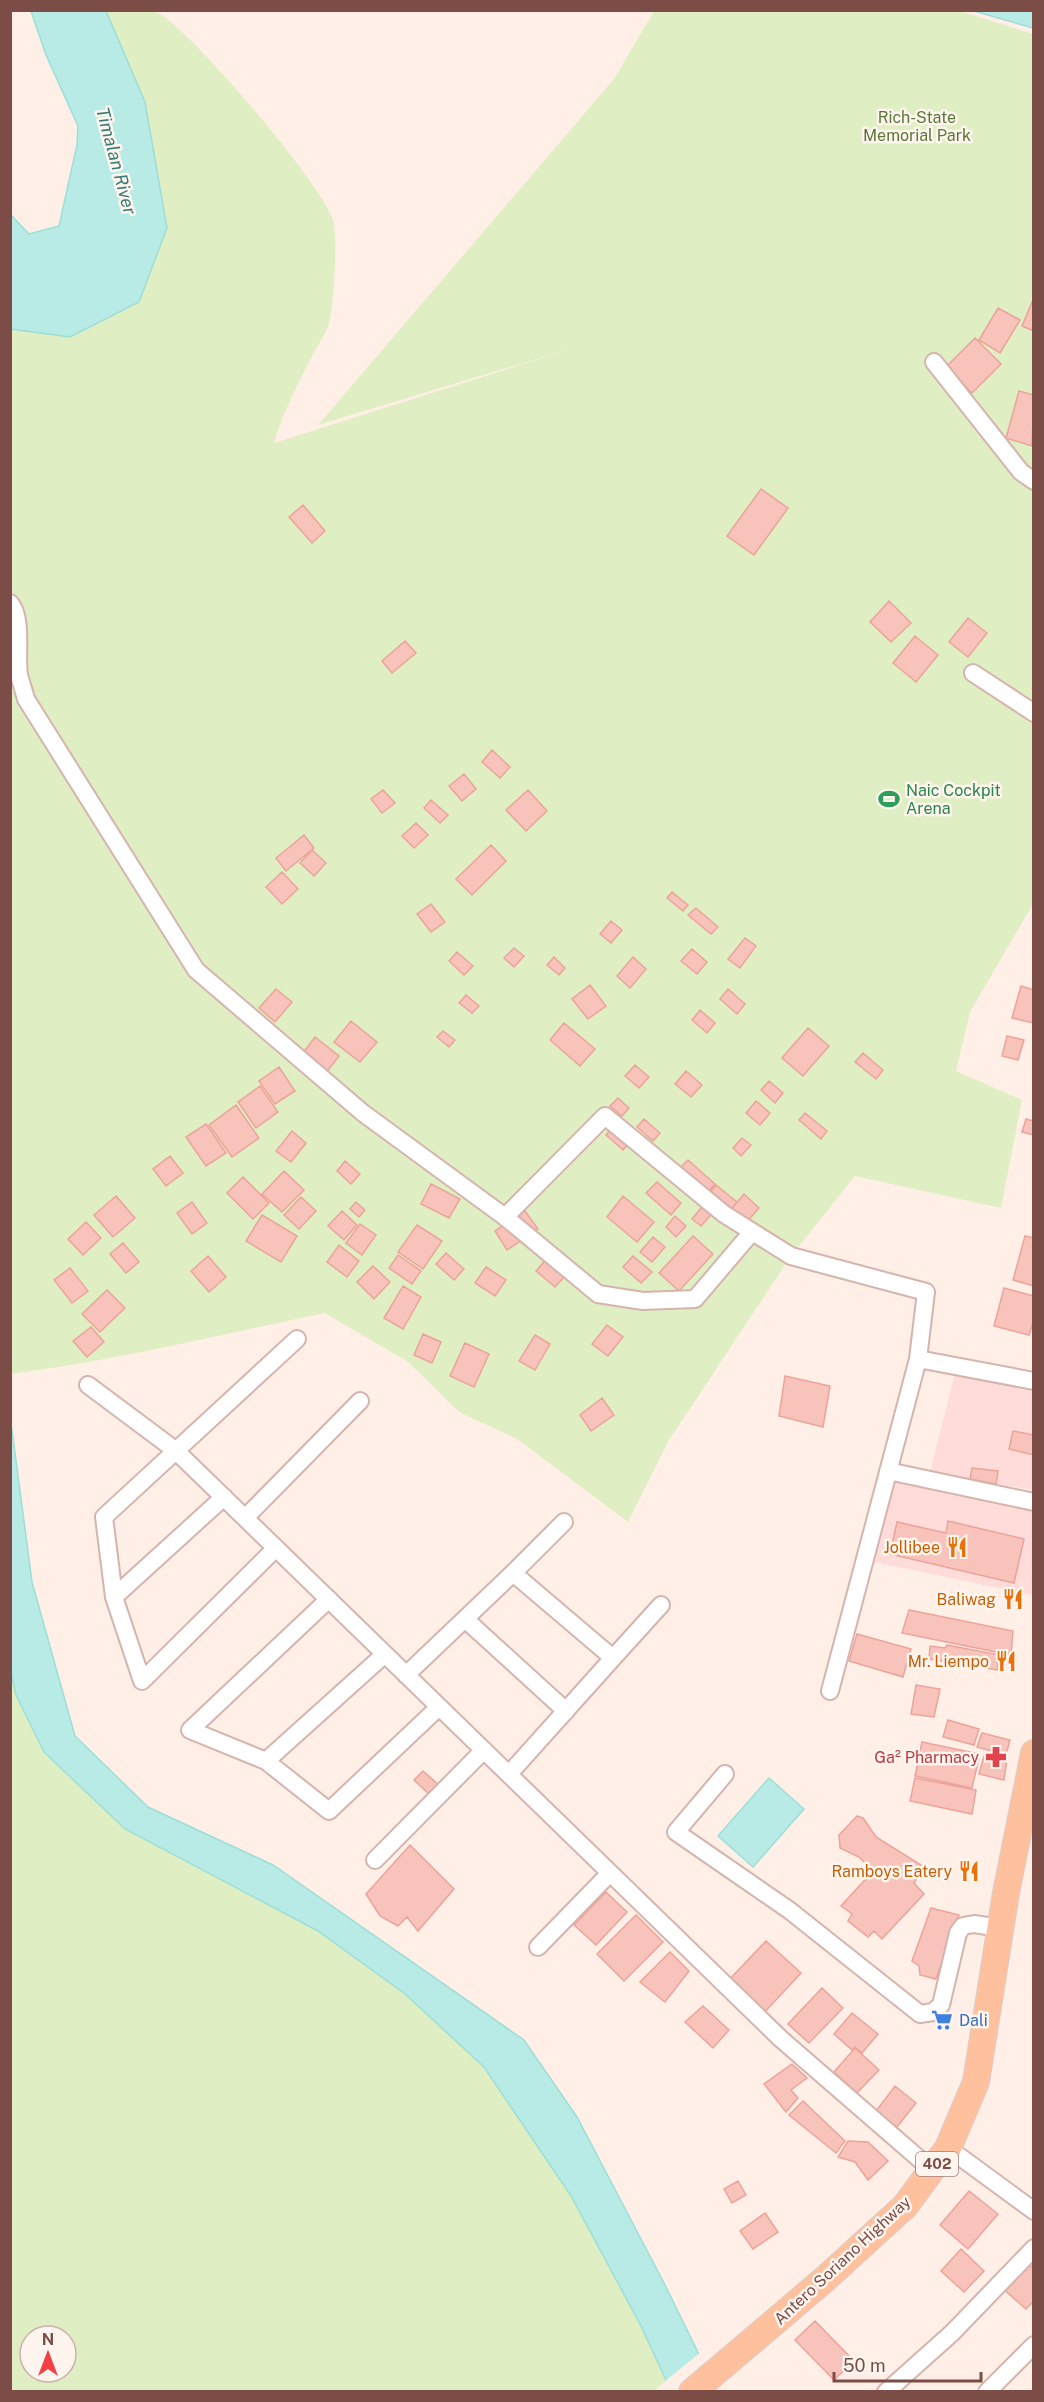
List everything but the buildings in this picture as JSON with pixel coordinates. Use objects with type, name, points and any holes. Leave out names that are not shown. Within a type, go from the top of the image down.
[{"type":"main road","name":"Antero Soriano Highway","points":[[692,2391],[733,2358],[905,2206],[948,2148],[976,2082],[1006,1893],[1034,1753]]},
{"type":"street","points":[[934,362],[1021,472],[1034,481]]},
{"type":"street","points":[[10,603],[14,606],[17,618],[19,674],[26,699],[196,970],[363,1113],[505,1217],[598,1294],[643,1301],[695,1299],[752,1232]]},
{"type":"street","points":[[973,673],[1034,713]]},
{"type":"street","points":[[505,1217],[605,1116],[724,1214],[791,1256],[926,1292],[918,1359],[831,1691]]},
{"type":"street","points":[[276,1548],[142,1681],[114,1597],[104,1517],[297,1339]]},
{"type":"street","points":[[918,1359],[1034,1380]]},
{"type":"street","points":[[88,1385],[175,1450],[781,2039],[932,2170]]},
{"type":"street","points":[[245,1518],[360,1401]]},
{"type":"street","points":[[888,1472],[1034,1502]]},
{"type":"street","points":[[114,1597],[224,1497]]},
{"type":"street","points":[[406,1674],[564,1522]]},
{"type":"street","points":[[513,1573],[613,1658]]},
{"type":"street","points":[[329,1599],[190,1730],[266,1761],[329,1811],[439,1707]]},
{"type":"street","points":[[509,1774],[661,1605]]},
{"type":"street","points":[[465,1618],[566,1711]]},
{"type":"street","points":[[266,1761],[385,1654]]},
{"type":"street","points":[[375,1860],[484,1750]]},
{"type":"street","points":[[725,1774],[676,1832],[789,1910],[920,2014],[933,2012],[941,2005],[958,1933],[963,1926],[974,1924],[1000,1928]]},
{"type":"street","points":[[538,1947],[610,1873]]},
{"type":"street","points":[[948,2148],[1034,2211]]},
{"type":"street","points":[[886,2391],[952,2333],[1034,2248]]},
{"type":"street","points":[[987,2391],[1034,2345]]},
{"type":"shaded area","points":[[955,1373],[1033,1386],[1033,1490],[930,1472]]},
{"type":"shaded area","points":[[895,1481],[1033,1510],[1033,1595],[874,1562]]},
{"type":"green space","name":"Rich-State Memorial Park","points":[[106,11],[154,12],[176,27],[228,79],[285,147],[309,179],[334,224],[335,271],[329,324],[291,399],[274,443],[580,346],[318,425],[614,79],[654,11],[960,11],[1033,34],[1033,904],[970,1012],[956,1071],[1022,1100],[1001,1208],[855,1176],[791,1256],[669,1440],[628,1522],[517,1439],[459,1412],[408,1362],[325,1313],[129,1354],[11,1374],[11,329],[68,337],[145,102]]},
{"type":"green space","points":[[10,1673],[16,1695],[43,1751],[251,1894],[319,1931],[405,1994],[484,2067],[571,2196],[641,2326],[666,2381],[653,2392],[11,2391]]},
{"type":"water","name":"Timalan River","points":[[31,11],[106,11],[145,102],[167,228],[139,302],[70,337],[11,329],[11,215],[29,234],[59,226],[77,145],[78,126],[46,55]]},
{"type":"water","points":[[974,11],[1033,11],[1033,28]]},
{"type":"water","points":[[10,1415],[32,1582],[75,1736],[148,1807],[273,1865],[524,2040],[577,2117],[663,2281],[717,2391],[671,2391],[641,2326],[571,2196],[484,2067],[405,1994],[318,1931],[125,1829],[44,1752],[16,1695],[11,1673]]},
{"type":"water","points":[[769,1778],[804,1809],[753,1867],[718,1836]]},
{"type":"pier","points":[[701,2352],[720,2392],[667,2392],[663,2383]]},
{"type":"place","name":"Naic Cockpit Arena","points":[[889,799]]},
{"type":"place","name":"Jollibee","points":[[957,1547]]},
{"type":"place","name":"Baliwag","points":[[1013,1599]]},
{"type":"place","name":"Mr. Liempo","points":[[1006,1661]]},
{"type":"place","name":"Ga² Pharmacy","points":[[996,1757]]},
{"type":"place","name":"Ramboys Eatery","points":[[969,1871]]},
{"type":"place","name":"Dali","points":[[942,2020]]}]
